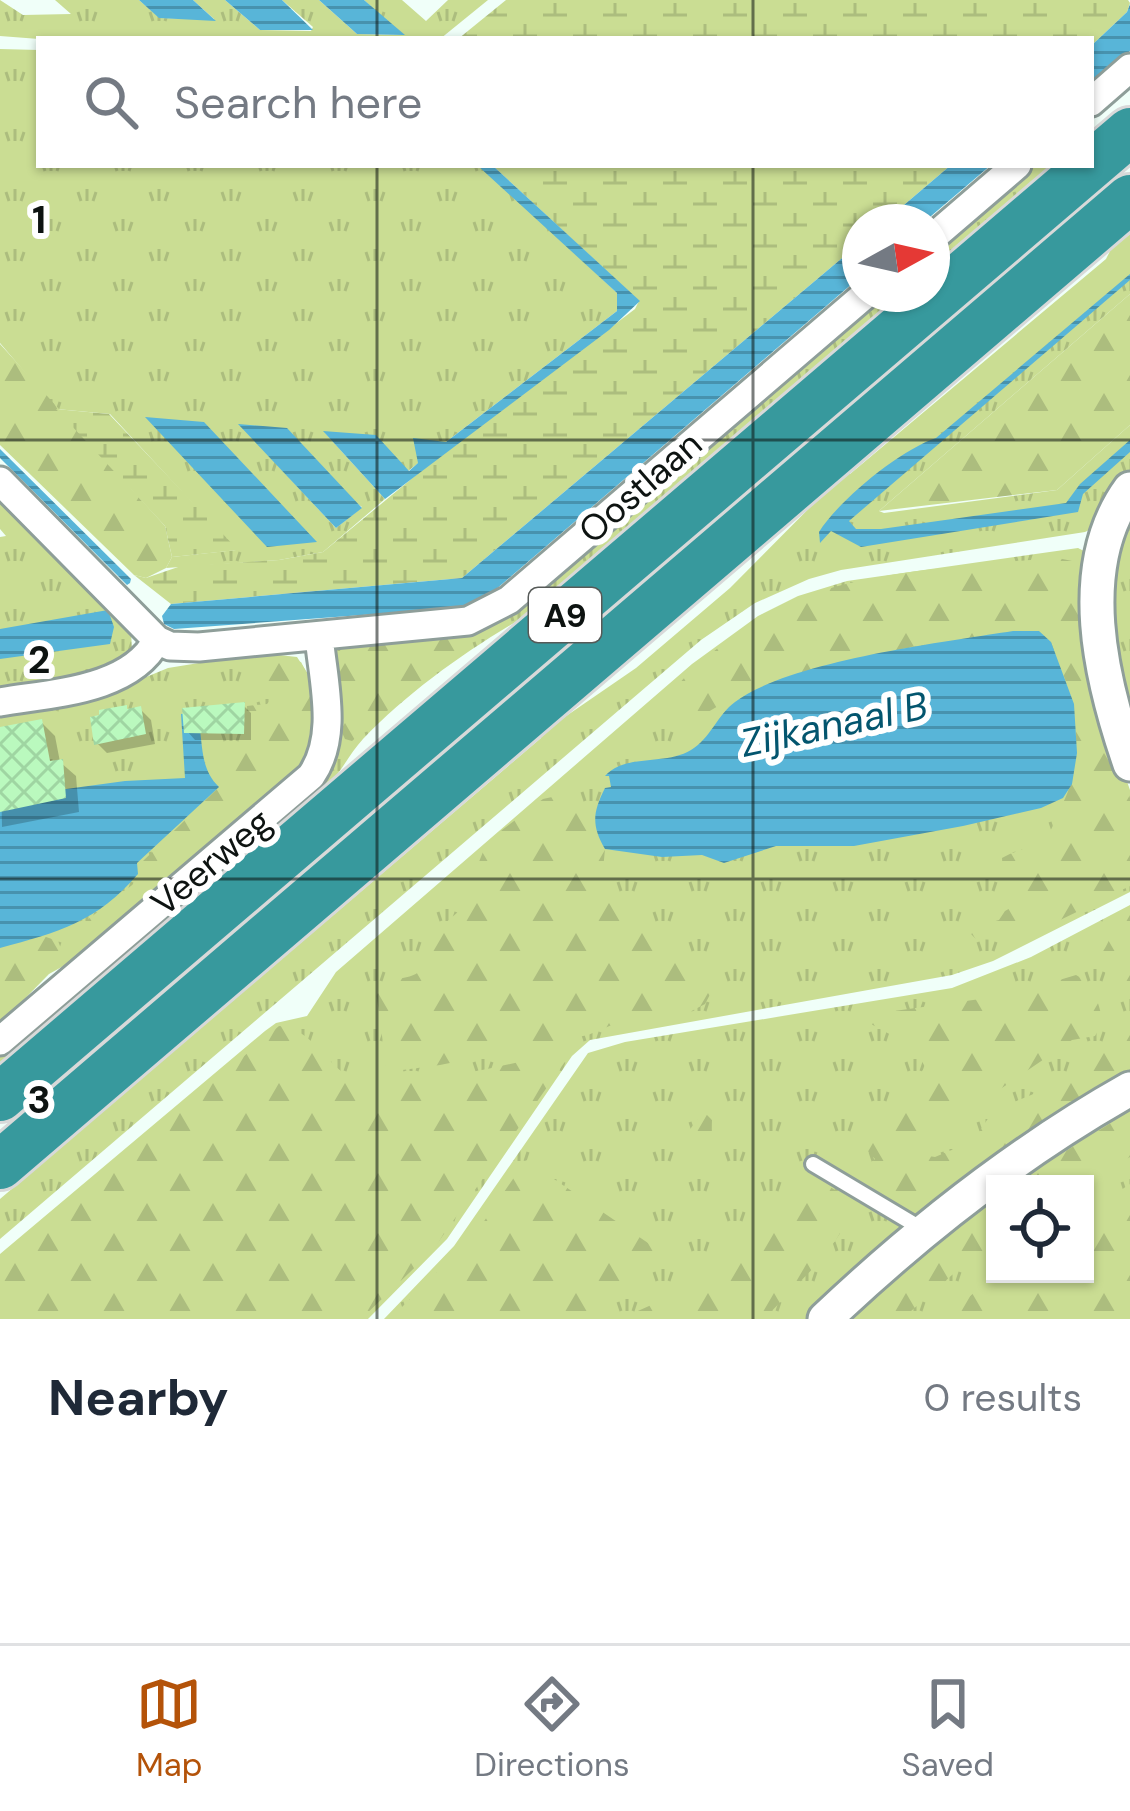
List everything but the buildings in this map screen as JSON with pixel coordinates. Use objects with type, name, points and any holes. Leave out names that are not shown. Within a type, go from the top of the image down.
[{"type":"highway","name":"A9","points":[[1094,163],[1130,132]]},
{"type":"highway","name":"A9","points":[[0,1097],[1088,168]]},
{"type":"highway","name":"A9","points":[[0,1165],[1130,199]]},
{"type":"street","points":[[1094,99],[1130,68]]},
{"type":"street","points":[[950,223],[1014,168]]},
{"type":"street","name":"Oostlaan","points":[[157,640],[184,648],[468,621],[495,610],[845,312]]},
{"type":"street","points":[[0,481],[157,640],[149,655],[122,674],[0,702]]},
{"type":"street","points":[[1130,489],[1105,543],[1098,614],[1108,692],[1130,764]]},
{"type":"street","name":"Veerweg","points":[[0,1041],[311,776],[321,758],[326,732],[319,636]]},
{"type":"street","points":[[825,1319],[924,1230],[1028,1152],[1130,1089]]},
{"type":"lane","points":[[813,1164],[924,1230]]},
{"type":"green space","points":[[0,0],[23,15],[71,14],[55,0],[139,0],[160,18],[214,19],[193,0],[225,0],[260,30],[311,31],[313,27],[282,0],[319,0],[357,34],[402,35],[364,0],[402,0],[426,21],[448,0],[488,0],[444,36],[0,36]]},
{"type":"green space","points":[[506,0],[1130,3],[1127,12],[1094,43],[1094,36],[462,36]]},
{"type":"green space","points":[[0,49],[36,50],[36,168],[485,168],[617,293],[617,311],[408,471],[325,433],[385,499],[323,552],[166,568],[172,557],[236,550],[110,414],[56,409],[0,343]],"holes":[[[240,425],[362,507],[336,528]]]},
{"type":"green space","points":[[495,168],[947,168],[905,204],[842,204],[842,258],[462,578],[171,604],[134,575],[146,578],[181,566],[279,560],[323,552],[421,471],[635,309],[639,301]]},
{"type":"green space","points":[[1024,168],[1049,168],[950,253],[950,235]]},
{"type":"green space","points":[[1130,234],[1130,294],[879,511],[1057,490],[1130,425],[1130,474],[1097,526],[1085,532],[841,570],[755,603],[701,640],[0,1239],[0,1199],[541,738],[540,734],[636,668],[730,588],[845,472],[850,474]]},
{"type":"green space","points":[[1130,294],[1130,425],[1057,490],[879,511]]},
{"type":"green space","points":[[854,312],[880,312],[524,617],[460,657],[400,704],[363,739],[328,785],[0,1065],[0,1051],[285,813],[335,646],[466,628]]},
{"type":"green space","points":[[0,344],[165,526],[172,557],[166,568],[146,578],[134,575],[0,445]]},
{"type":"green space","points":[[56,409],[109,414],[238,550],[172,557],[165,526]]},
{"type":"green space","points":[[0,491],[131,630],[132,652],[120,666],[0,694],[0,537],[6,536],[0,529]]},
{"type":"green space","points":[[1130,510],[1130,736],[1119,703],[1109,566]]},
{"type":"green space","points":[[1078,548],[1090,554],[1111,736],[1130,790],[1130,892],[993,961],[952,975],[590,1040],[572,1056],[447,1239],[368,1319],[0,1319],[0,1254],[265,1031],[276,1023],[307,1016],[336,972],[692,664],[758,616],[798,596],[847,581]]},
{"type":"green space","points":[[1058,558],[1078,567],[1090,657],[1130,798],[1130,886],[1009,945],[971,934],[975,927],[999,920],[1025,900],[1018,883],[1003,875],[1002,858],[1036,843],[1051,830],[1072,776],[1076,715],[1081,713],[1051,642],[1039,631],[911,647],[816,669],[730,699],[691,722],[671,720],[665,702],[698,665],[742,631],[791,603],[863,580]]},
{"type":"green space","points":[[471,633],[471,639],[352,741],[345,739],[334,692],[342,648]]},
{"type":"green space","points":[[261,653],[297,657],[312,680],[317,747],[87,953],[49,974],[0,1024],[0,710],[122,687],[168,668]]},
{"type":"green space","points":[[256,657],[301,662],[306,673],[314,708],[312,757],[166,886],[157,883],[143,861],[219,787],[244,747],[247,706],[267,704],[273,697],[269,685],[247,684],[248,664]]},
{"type":"green space","points":[[552,797],[593,817],[605,849],[608,890],[650,930],[683,944],[715,985],[705,1004],[682,1016],[626,1019],[588,1035],[440,1065],[395,1071],[386,1066],[375,983],[410,976],[423,968],[432,935],[459,911],[483,852],[502,830]]},
{"type":"green space","points":[[136,882],[149,885],[151,896],[89,948],[70,941],[68,935]]},
{"type":"green space","points":[[1130,905],[1130,1073],[993,1175],[986,1175],[986,1180],[838,1290],[809,1319],[384,1319],[454,1246],[588,1053],[625,1042],[952,988],[1031,957]]},
{"type":"green space","points":[[1130,909],[1130,998],[1120,998],[1107,982],[1102,953]]},
{"type":"green space","points":[[43,936],[58,941],[66,961],[0,1018],[0,948]]},
{"type":"green space","points":[[1076,975],[1091,989],[1100,1008],[1103,1022],[1095,1036],[1072,1040],[996,1092],[944,1116],[925,1142],[910,1153],[935,1157],[973,1141],[993,1111],[1055,1085],[1130,1032],[1130,1069],[1010,1143],[932,1203],[913,1211],[896,1202],[887,1184],[874,1183],[864,1169],[875,1159],[867,1150],[925,1067],[915,1048],[871,1024],[869,1011],[1009,995]]},
{"type":"green space","points":[[279,1026],[303,1034],[351,1078],[381,1085],[569,1052],[569,1056],[432,1251],[361,1319],[0,1319],[0,1266]]},
{"type":"green space","points":[[1130,1104],[1130,1319],[843,1319],[986,1200],[986,1283],[1094,1283],[1094,1175],[1019,1175]]},
{"type":"green space","points":[[703,1111],[712,1120],[713,1146],[720,1160],[752,1184],[772,1207],[814,1178],[860,1204],[824,1257],[764,1319],[620,1319],[707,1280],[718,1281],[762,1206],[679,1145]]},
{"type":"green space","points":[[1130,1111],[1130,1157],[1094,1179],[1027,1175]]},
{"type":"green space","points":[[526,1160],[673,1260],[583,1319],[390,1319],[476,1233]]},
{"type":"green space","points":[[1130,1184],[1130,1319],[942,1319],[986,1283],[1094,1283],[1094,1208]]},
{"type":"green space","points":[[986,1204],[986,1252],[902,1319],[850,1319]]},
{"type":"water","points":[[139,0],[193,0],[216,21],[159,18]]},
{"type":"water","points":[[225,0],[282,0],[313,30],[260,30]]},
{"type":"water","points":[[319,0],[364,0],[405,35],[357,34]]},
{"type":"water","points":[[1130,4],[1130,51],[1094,80],[1094,43]]},
{"type":"water","points":[[480,168],[495,168],[640,301],[609,330],[385,499],[323,431],[376,435],[409,471],[418,463],[413,438],[446,442],[617,311],[617,293]]},
{"type":"water","points":[[947,168],[987,168],[945,204],[905,204]]},
{"type":"water","points":[[842,258],[842,292],[487,597],[457,608],[174,629],[164,624],[162,616],[171,604],[462,578]]},
{"type":"water","points":[[1130,274],[1130,280],[849,521],[856,529],[881,529],[1066,503],[1080,484],[1130,440],[1130,452],[1083,494],[1078,512],[861,547],[831,531],[820,543],[819,532],[855,491],[905,453],[936,438]]},
{"type":"water","points":[[145,417],[204,422],[317,542],[267,547]]},
{"type":"water","points":[[238,424],[287,428],[362,508],[336,528]]},
{"type":"water","points":[[0,449],[131,579],[130,583],[0,458]]},
{"type":"water","points":[[108,610],[114,627],[110,644],[0,659],[0,629]]},
{"type":"water","name":"Zijkanaal B","points":[[1013,631],[1039,631],[1051,642],[1074,704],[1077,753],[1072,784],[1063,798],[1041,808],[963,826],[854,846],[776,846],[724,863],[702,855],[662,857],[605,849],[600,840],[595,818],[605,788],[611,787],[605,776],[624,764],[691,750],[729,707],[760,688],[828,664]]},
{"type":"water","points":[[196,712],[204,761],[219,787],[137,863],[138,874],[107,904],[59,930],[0,948],[0,798],[185,778],[181,714]]}]
